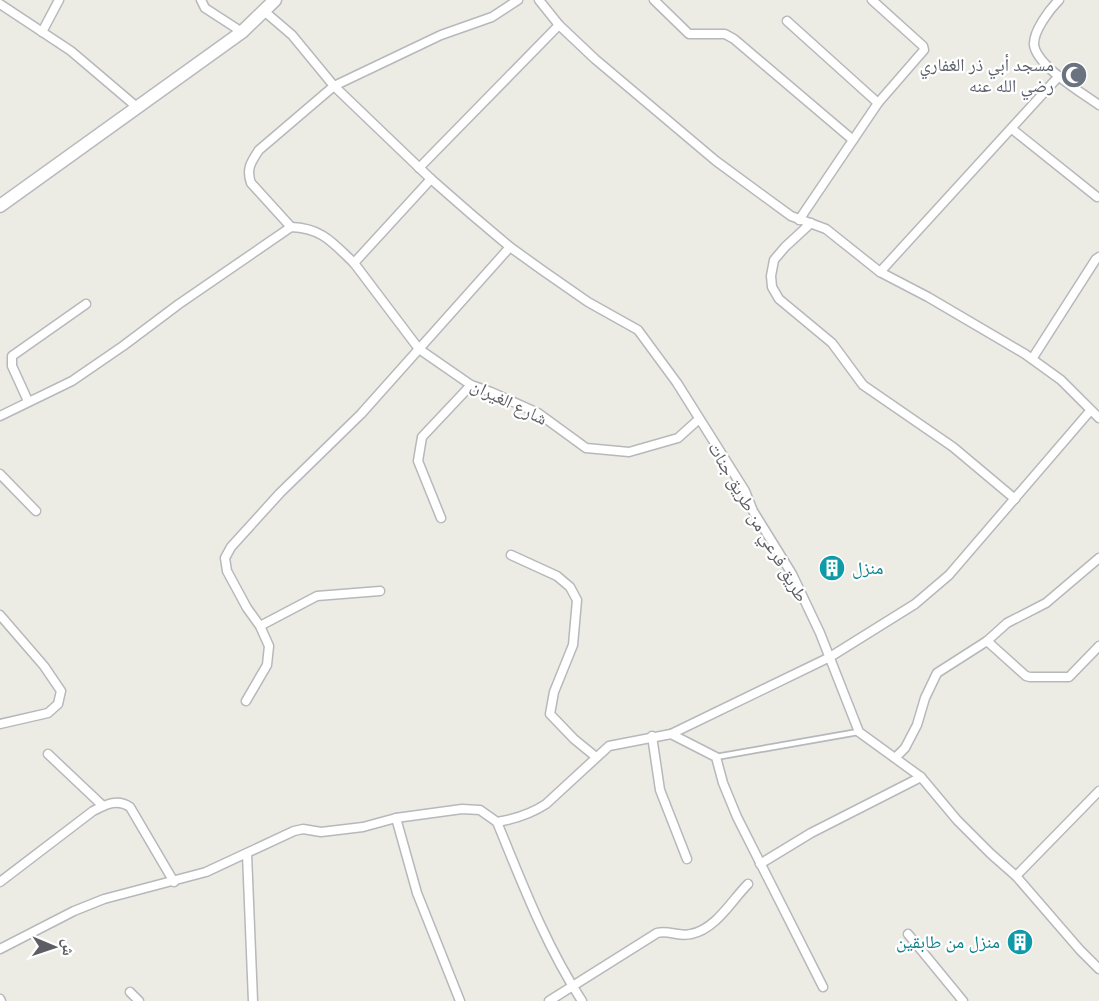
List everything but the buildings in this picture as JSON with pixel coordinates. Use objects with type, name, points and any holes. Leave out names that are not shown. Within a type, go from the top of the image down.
[{"type":"street","points":[[42,32],[59,0]]},
{"type":"street","points":[[201,0],[205,8],[242,32]]},
{"type":"street","points":[[0,206],[242,32],[275,0]]},
{"type":"street","points":[[0,416],[72,381],[178,304],[291,227],[251,183],[248,174],[250,163],[259,150],[334,86],[432,38],[492,17],[518,0]]},
{"type":"street","points":[[539,0],[559,25],[716,161],[799,220],[811,223],[837,236],[880,272],[928,297],[1032,359],[1060,380],[1099,418]]},
{"type":"street","points":[[654,0],[689,34],[725,34],[734,39],[853,140]]},
{"type":"street","points":[[799,220],[878,103],[924,50],[872,0]]},
{"type":"street","points":[[1059,0],[1038,31],[1034,43],[1038,56],[1059,76],[1099,105]]},
{"type":"street","points":[[0,4],[71,51],[138,108]]},
{"type":"street","name":"طريق فرعي من طريق جنات","points":[[264,11],[292,36],[334,86],[430,179],[510,247],[588,302],[638,330],[677,383],[745,491],[753,511],[792,574],[830,657],[859,732]]},
{"type":"street","points":[[786,21],[878,103]]},
{"type":"street","points":[[419,168],[559,25]]},
{"type":"street","points":[[880,272],[1059,76]]},
{"type":"street","points":[[1012,129],[1097,197]]},
{"type":"street","points":[[354,263],[430,179]]},
{"type":"street","points":[[811,223],[774,260],[771,276],[772,287],[776,294],[832,343],[863,385],[929,430],[1015,499]]},
{"type":"street","name":"شارع الغيران","points":[[291,227],[306,228],[323,234],[354,263],[419,349],[471,386],[491,392],[538,413],[586,448],[629,452],[678,438],[699,419]]},
{"type":"street","points":[[246,701],[267,665],[269,646],[260,626],[247,608],[227,571],[225,558],[231,546],[280,493],[361,414],[510,247]]},
{"type":"street","points":[[1032,359],[1099,257]]},
{"type":"street","points":[[28,401],[12,366],[12,356],[86,304]]},
{"type":"street","points":[[441,518],[418,461],[422,437],[471,386]]},
{"type":"street","points":[[497,822],[513,820],[535,811],[563,790],[609,746],[671,734],[830,657],[915,604],[950,575],[1090,411]]},
{"type":"street","points":[[0,474],[36,511]]},
{"type":"street","points":[[511,555],[556,576],[570,587],[577,600],[573,645],[554,692],[550,714],[596,757]]},
{"type":"street","points":[[896,757],[905,748],[917,725],[925,698],[937,673],[987,641],[1007,623],[1046,603],[1099,558]]},
{"type":"street","points":[[260,626],[317,596],[380,591]]},
{"type":"street","points":[[0,615],[44,666],[61,691],[58,704],[48,713],[0,724]]},
{"type":"street","points":[[987,641],[1026,676],[1030,677],[1069,677],[1099,646]]},
{"type":"street","points":[[859,732],[921,777],[957,819],[1016,876],[1099,969]]},
{"type":"street","points":[[671,734],[716,757],[723,783],[737,817],[823,987]]},
{"type":"street","points":[[652,736],[660,790],[687,859]]},
{"type":"street","points":[[48,754],[103,806]]},
{"type":"street","points":[[760,864],[811,833],[921,777]]},
{"type":"street","points":[[1016,876],[1099,791]]},
{"type":"street","points":[[0,882],[93,811],[119,802],[130,807],[174,882]]},
{"type":"street","points":[[0,950],[74,911],[104,899],[206,872],[294,831],[321,832],[363,827],[396,818],[462,809],[480,810],[497,822],[532,906],[582,1001]]},
{"type":"street","points":[[396,818],[417,893],[460,1001]]},
{"type":"street","points":[[247,854],[253,1001]]},
{"type":"street","points":[[549,1001],[657,933],[666,931],[691,934],[709,926],[748,884]]},
{"type":"street","points":[[908,934],[963,1001]]},
{"type":"street","points":[[130,992],[139,1001]]},
{"type":"lane","points":[[716,757],[859,732]]},
{"type":"place","name":"مسجد أبي ذر الغفاري رضي الله عنه","points":[[1074,75]]},
{"type":"place","name":"منزل","points":[[832,568]]},
{"type":"place","name":"منزل من طابقين","points":[[1020,942]]}]
